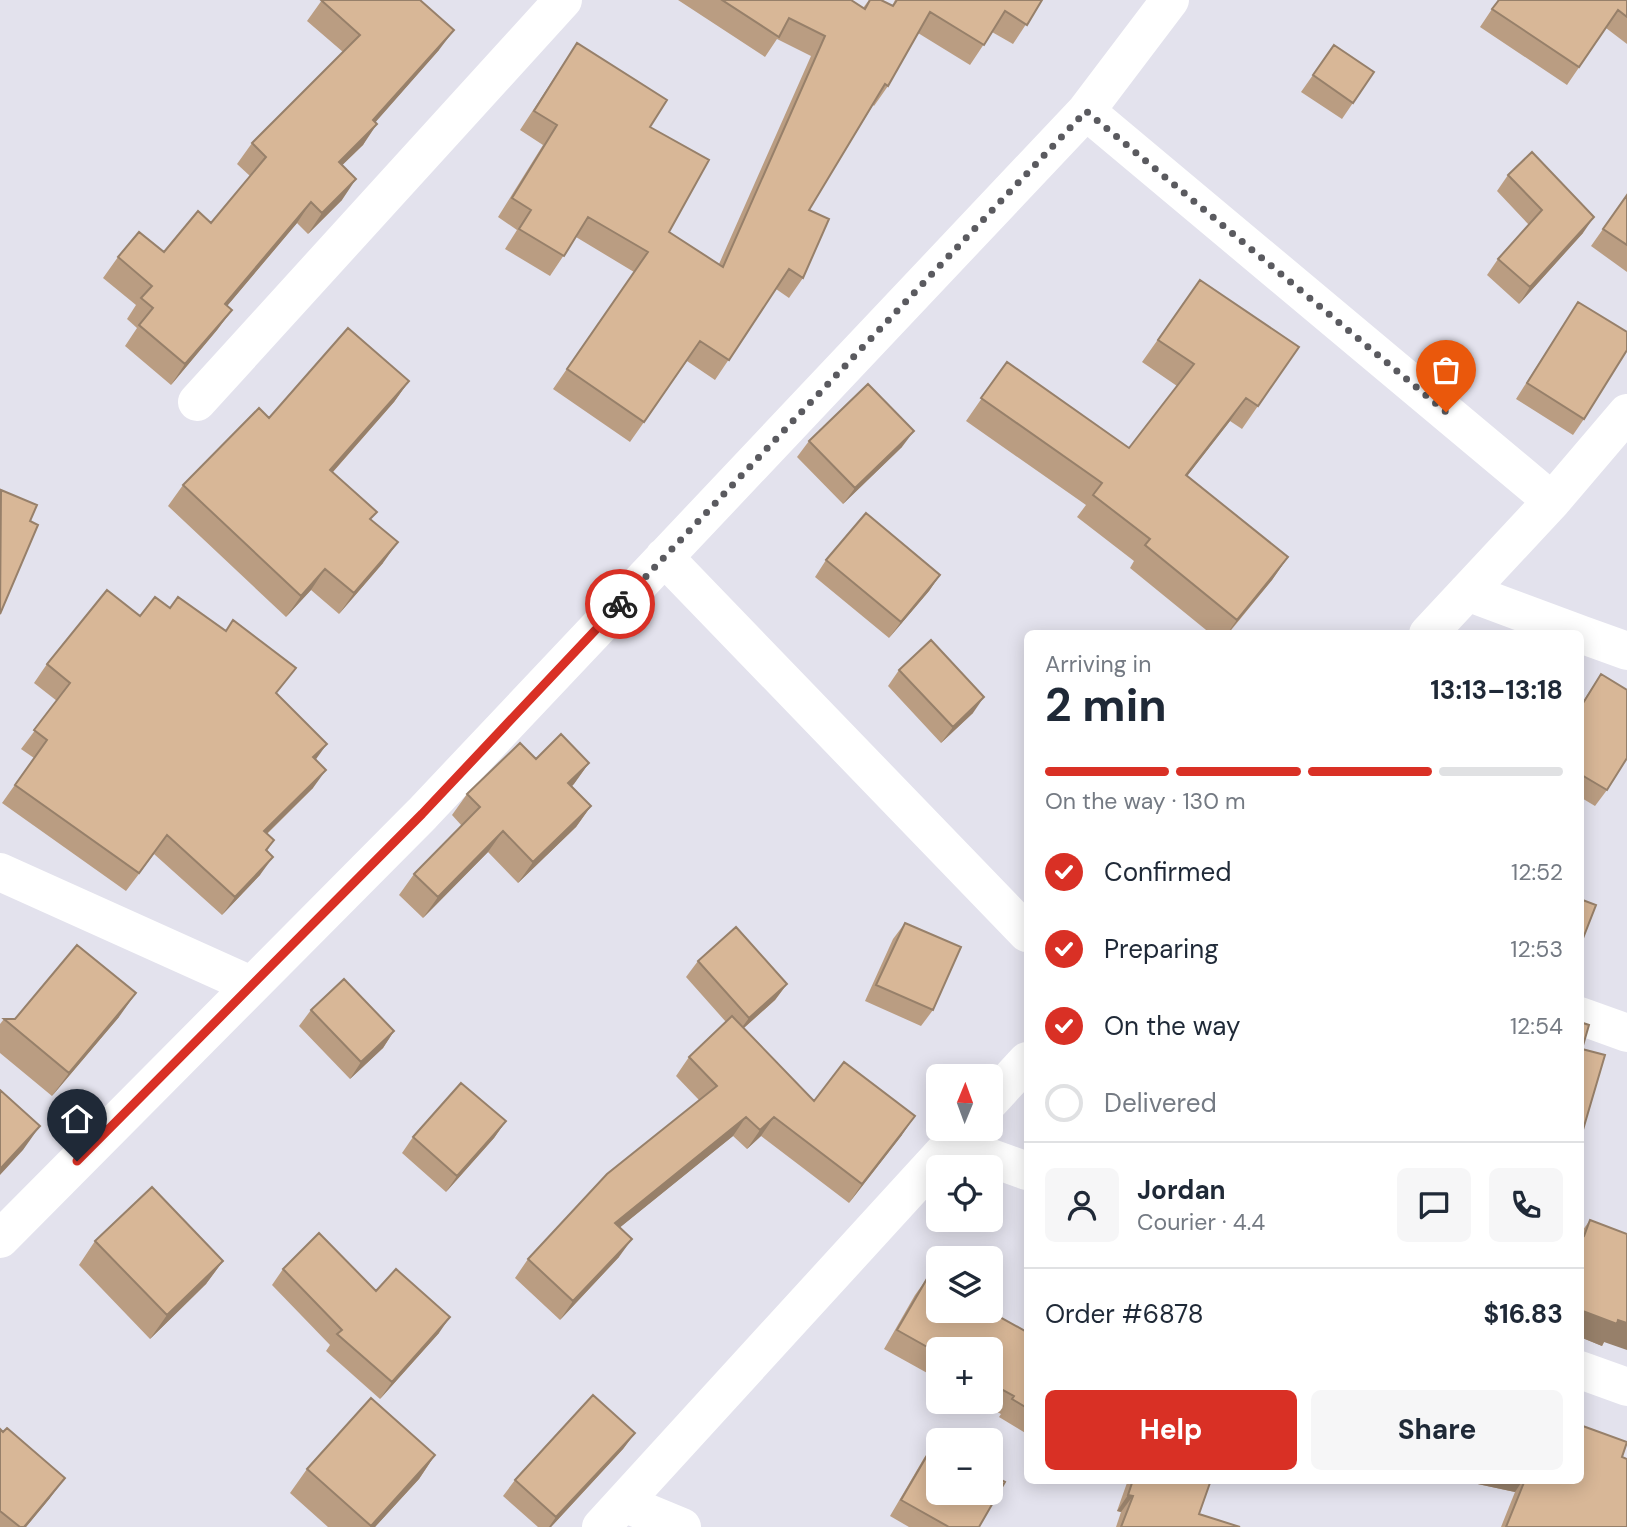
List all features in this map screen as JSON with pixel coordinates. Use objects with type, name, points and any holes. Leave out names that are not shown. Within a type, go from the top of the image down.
[{"type":"street","points":[[197,401],[563,0]]},
{"type":"street","points":[[0,1239],[422,814],[1086,111],[1170,0]]},
{"type":"street","points":[[1086,111],[1552,501]]},
{"type":"street","points":[[1432,630],[1552,501],[1627,413]]},
{"type":"street","points":[[664,557],[1024,930]]},
{"type":"street","points":[[1467,592],[1569,630]]},
{"type":"street","points":[[1584,635],[1627,651]]},
{"type":"street","points":[[0,872],[251,985]]},
{"type":"street","points":[[1584,1017],[1627,1033]]},
{"type":"street","points":[[1003,1087],[1024,1064]]},
{"type":"street","points":[[612,1515],[953,1141]]},
{"type":"street","points":[[968,1141],[1024,1169]]},
{"type":"street","points":[[1584,1371],[1627,1387]]},
{"type":"street","points":[[612,1515],[682,1527]]},
{"type":"building","points":[[321,0],[420,0],[454,30],[373,120],[377,124],[339,162],[356,179],[322,213],[311,202],[225,304],[232,310],[185,364],[139,325],[153,308],[141,298],[152,286],[118,257],[139,232],[164,252],[198,211],[211,223],[266,157],[252,143],[360,35]]},
{"type":"building","points":[[722,0],[851,0],[865,9],[870,0],[881,0],[893,6],[897,0],[1042,0],[1027,25],[1005,11],[984,45],[930,12],[888,86],[885,84],[809,210],[829,219],[803,278],[789,269],[729,360],[700,341],[644,422],[567,369],[648,252],[588,217],[564,256],[519,229],[531,210],[512,198],[557,125],[534,111],[577,43],[667,100],[650,127],[709,160],[669,232],[723,267],[825,36],[789,18],[779,37]]},
{"type":"building","points":[[1499,0],[1627,0],[1627,17],[1618,10],[1579,67],[1492,9]]},
{"type":"building","points":[[1334,45],[1374,72],[1353,103],[1313,75]]},
{"type":"building","points":[[1532,152],[1594,217],[1530,287],[1498,259],[1542,210],[1508,175]]},
{"type":"building","points":[[1627,195],[1627,245],[1603,229]]},
{"type":"building","points":[[1200,280],[1299,347],[1258,406],[1246,398],[1186,475],[1288,557],[1237,620],[1145,545],[1150,539],[1093,495],[1102,483],[981,398],[1007,362],[1129,448],[1194,364],[1158,340]]},
{"type":"building","points":[[1578,302],[1627,332],[1627,350],[1584,419],[1527,383]]},
{"type":"building","points":[[348,328],[409,381],[330,470],[377,512],[370,519],[398,542],[354,593],[325,569],[301,596],[183,485],[259,408],[269,418]]},
{"type":"building","points":[[868,384],[914,431],[855,488],[809,441]]},
{"type":"building","points":[[1,490],[37,505],[30,521],[38,525],[0,614]]},
{"type":"building","points":[[866,513],[940,575],[901,622],[826,560]]},
{"type":"building","points":[[107,590],[140,616],[155,597],[170,608],[178,597],[226,631],[233,620],[296,668],[276,693],[327,744],[313,757],[326,770],[264,831],[274,840],[266,850],[273,857],[235,897],[167,835],[139,873],[15,785],[47,740],[34,730],[70,683],[47,664]]},
{"type":"building","points":[[931,640],[984,697],[953,727],[899,670]]},
{"type":"building","points":[[1601,674],[1627,690],[1627,758],[1607,790],[1584,776],[1584,702]]},
{"type":"building","points":[[561,734],[589,763],[568,783],[591,806],[533,862],[503,831],[438,897],[414,874],[480,807],[467,794],[520,743],[536,759]]},
{"type":"building","points":[[1584,900],[1596,905],[1584,936]]},
{"type":"building","points":[[905,923],[961,947],[933,1010],[876,985]]},
{"type":"building","points":[[736,927],[787,984],[749,1018],[698,961]]},
{"type":"building","points":[[77,945],[136,993],[69,1073],[4,1019],[15,1019]]},
{"type":"building","points":[[344,979],[394,1031],[361,1062],[311,1010]]},
{"type":"building","points":[[732,1016],[814,1101],[844,1062],[915,1116],[862,1184],[774,1117],[760,1130],[746,1117],[615,1223],[632,1239],[573,1301],[528,1259],[607,1174],[717,1086],[689,1057]]},
{"type":"building","points":[[1584,1023],[1589,1025],[1584,1042]]},
{"type":"building","points":[[1584,1050],[1605,1055],[1584,1126]]},
{"type":"building","points":[[461,1083],[506,1121],[457,1176],[413,1137]]},
{"type":"building","points":[[0,1090],[40,1126],[0,1169]]},
{"type":"building","points":[[152,1187],[223,1261],[167,1315],[95,1241]]},
{"type":"building","points":[[1590,1220],[1627,1234],[1627,1323],[1618,1320],[1617,1324],[1584,1312],[1584,1236]]},
{"type":"building","points":[[319,1233],[376,1291],[396,1269],[450,1317],[392,1382],[337,1334],[342,1330],[283,1269]]},
{"type":"building","points":[[926,1280],[926,1323],[1003,1323],[1003,1319],[1024,1330],[1024,1406],[1003,1390],[1003,1337],[926,1337],[926,1346],[897,1330]]},
{"type":"building","points":[[593,1395],[635,1433],[556,1517],[515,1480]]},
{"type":"building","points":[[371,1398],[435,1455],[371,1526],[307,1469]]},
{"type":"building","points":[[1584,1426],[1627,1442],[1622,1457],[1627,1459],[1627,1527],[1506,1527],[1523,1484],[1584,1484]]},
{"type":"building","points":[[7,1428],[65,1478],[24,1527],[20,1527],[0,1511],[0,1429],[3,1432]]},
{"type":"building","points":[[926,1457],[926,1505],[992,1505],[979,1527],[949,1527],[901,1500]]},
{"type":"building","points":[[1132,1484],[1210,1484],[1199,1514],[1240,1527],[1121,1527],[1133,1496],[1128,1495]]},
{"type":"way so far","points":[[620,604],[1086,111],[1446,412]]},
{"type":"route","points":[[77,1161],[422,814],[620,604]]}]
